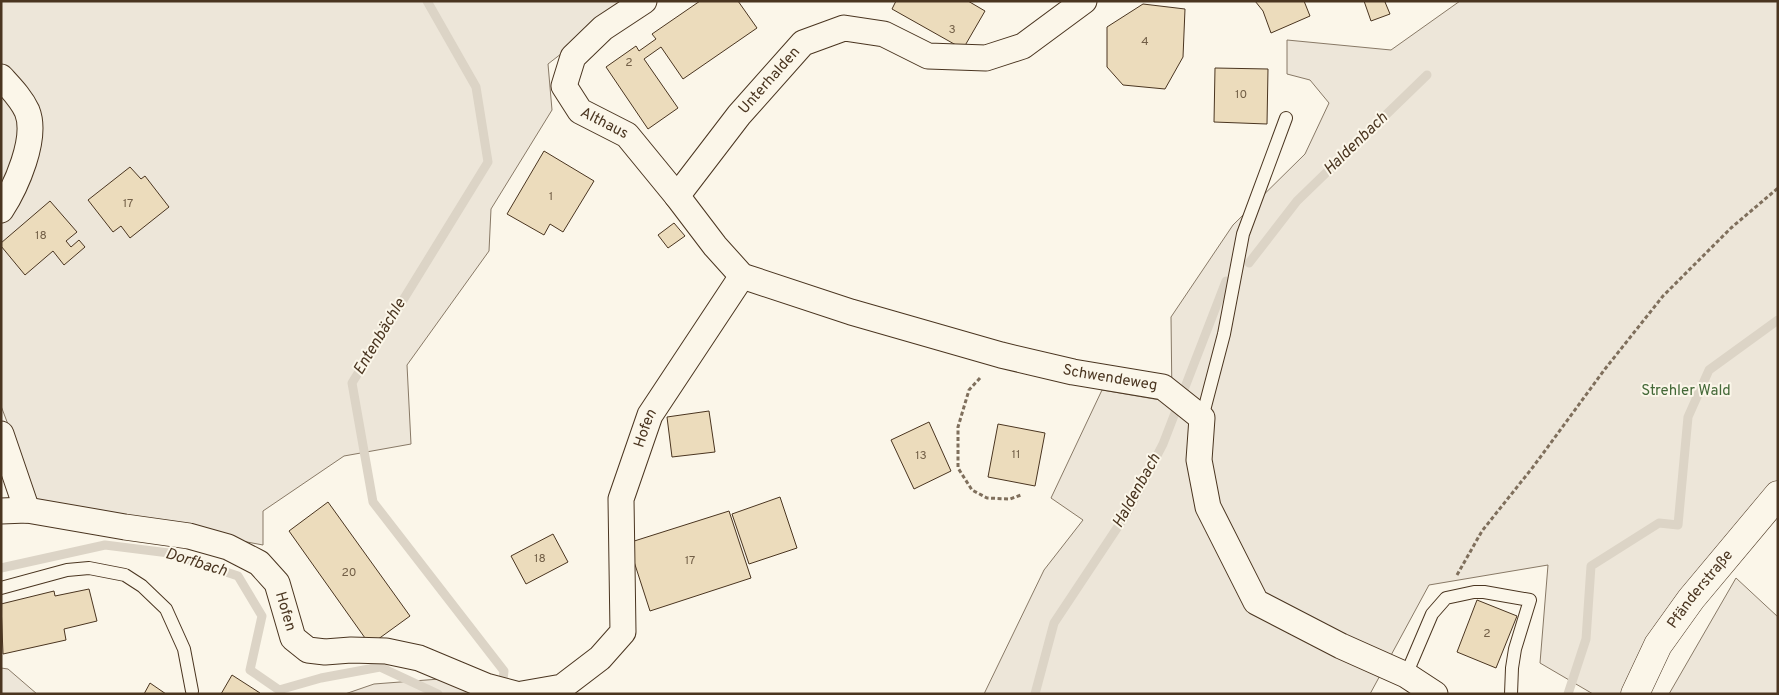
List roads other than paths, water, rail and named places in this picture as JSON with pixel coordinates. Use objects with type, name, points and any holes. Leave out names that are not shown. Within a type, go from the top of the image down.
[{"type":"street","name":"Althaus","points":[[644,1],[603,28],[573,57],[564,86],[580,111],[627,136],[677,196],[715,246],[742,276]]},
{"type":"street","name":"Unterhalden","points":[[677,196],[739,115],[803,43],[844,28],[884,34],[928,56],[986,58],[1022,46],[1084,1]]},
{"type":"street","points":[[1,77],[17,94],[28,112],[31,131],[23,166],[1,210]]},
{"type":"street","name":"Schwendeweg","points":[[742,276],[851,312],[1001,355],[1074,372],[1163,387],[1202,418]]},
{"type":"street","name":"Hofen","points":[[522,694],[562,687],[600,658],[623,632],[621,499],[650,415],[742,276]]},
{"type":"street","points":[[1202,418],[1199,460],[1208,506],[1256,602],[1340,646],[1406,675],[1435,694]]},
{"type":"street","points":[[1,434],[27,510]]},
{"type":"street","name":"Pfänderstraße","points":[[1634,694],[1658,645],[1691,599],[1778,495]]},
{"type":"street","name":"Hofen","points":[[1,511],[27,510],[189,536],[228,547],[259,564],[277,583],[293,638],[308,650],[325,652],[351,650],[386,651],[419,658],[486,686],[516,694]]},
{"type":"lane","points":[[1202,418],[1224,334],[1243,234],[1286,118]]},
{"type":"lane","points":[[1,588],[67,570],[89,568],[125,575],[142,586],[166,609],[184,649],[192,691]]},
{"type":"lane","points":[[1406,675],[1432,614],[1446,598],[1474,592],[1484,592],[1530,600],[1515,649],[1511,694]]},
{"type":"waterway","name":"Entenbächle","points":[[427,1],[476,87],[488,162],[352,383],[373,502],[504,671],[502,689]]},
{"type":"waterway","name":"Haldenbach","points":[[1249,263],[1297,201],[1427,75]]},
{"type":"waterway","name":"Haldenbach","points":[[1035,694],[1054,623],[1127,513],[1163,444],[1226,281]]},
{"type":"waterway","points":[[1568,694],[1586,639],[1591,566],[1659,523],[1678,525],[1688,417],[1709,370],[1778,320]]},
{"type":"waterway","name":"Dorfbach","points":[[1,568],[105,545],[169,553],[238,576],[262,616],[250,670],[279,690],[321,678],[380,667],[438,694]]},
{"type":"park label","name":"Strehler Wald","points":[[1686,391]]}]
